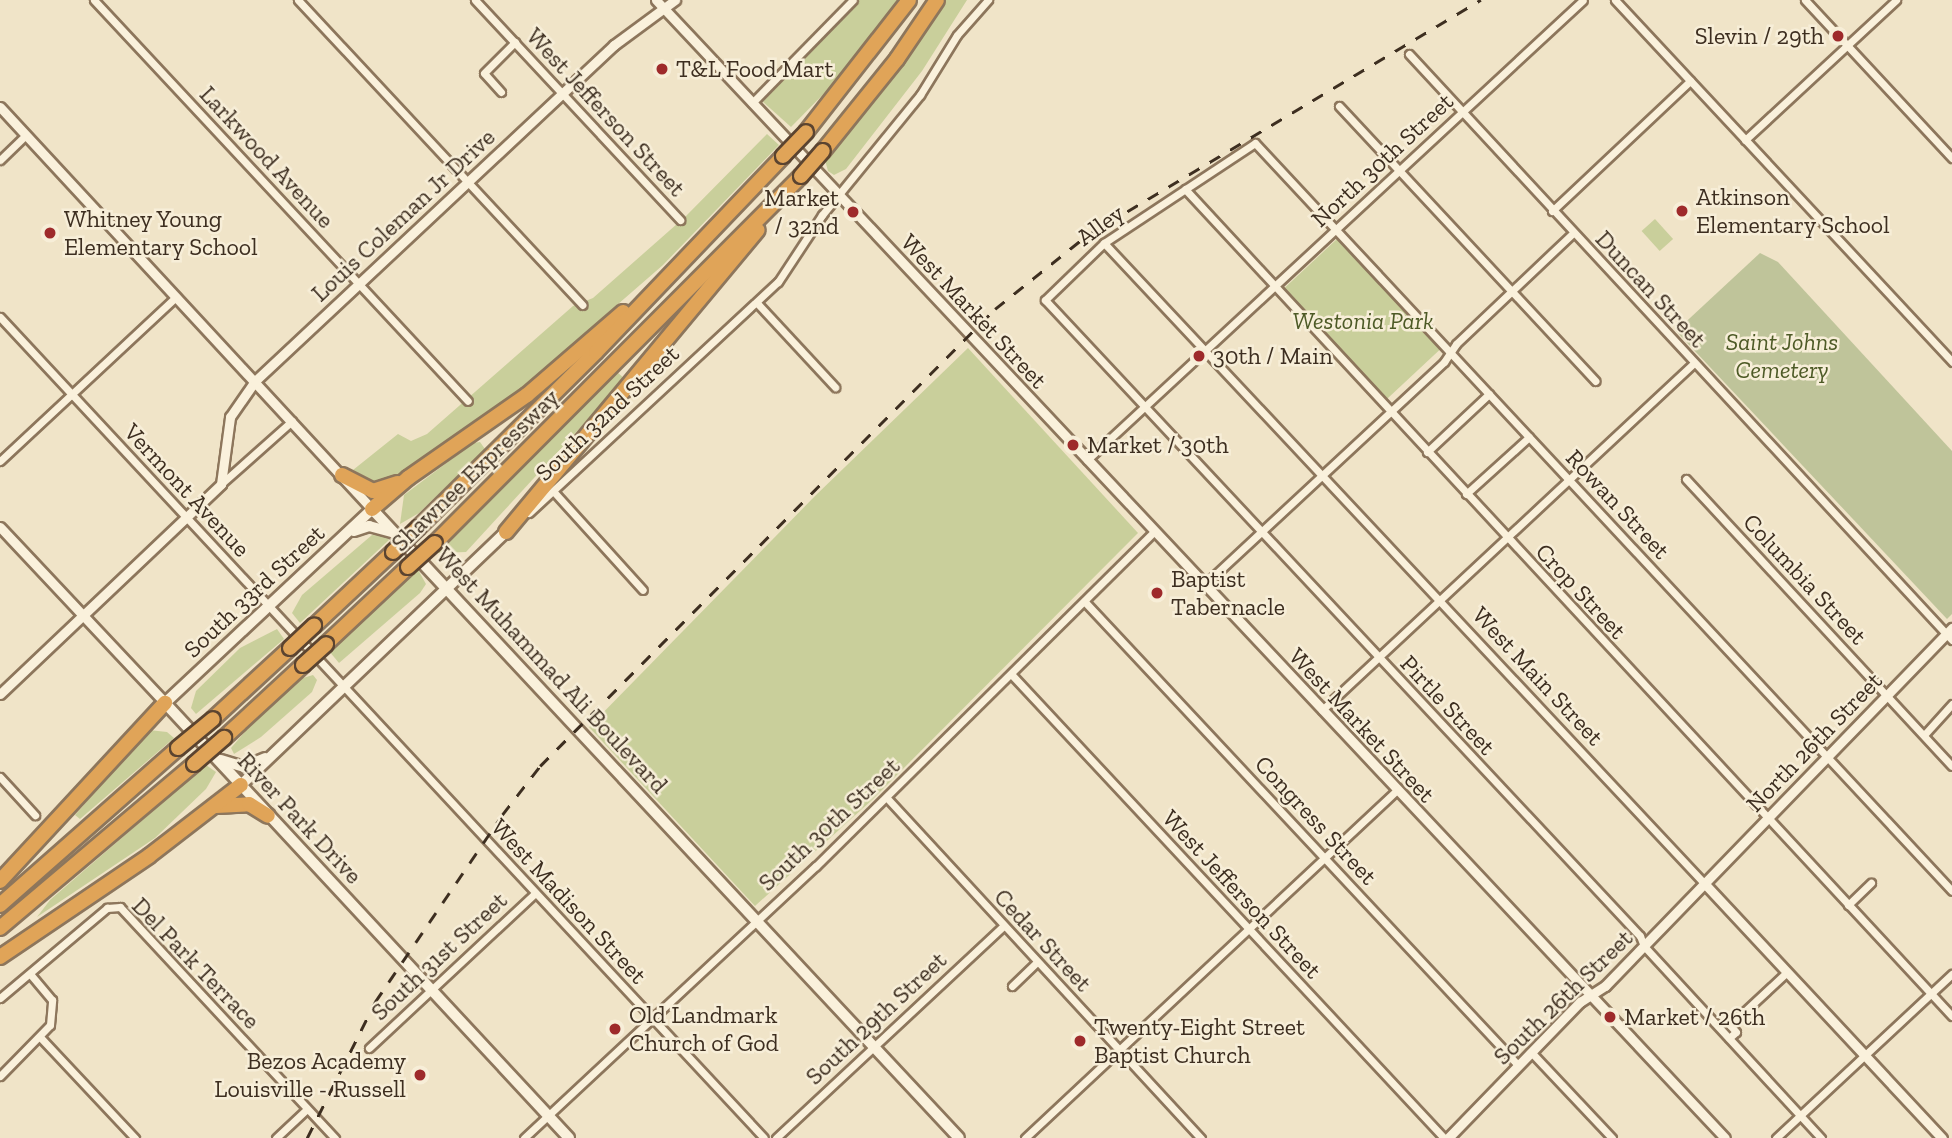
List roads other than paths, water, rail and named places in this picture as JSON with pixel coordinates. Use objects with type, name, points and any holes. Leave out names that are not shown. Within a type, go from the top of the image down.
[{"type":"highway","name":"Shawnee Expressway","points":[[0,905],[213,719],[418,528],[693,251],[806,132],[909,0]]},
{"type":"highway","name":"Shawnee Expressway","points":[[0,928],[194,764],[435,543],[801,176],[897,60],[937,0]]},
{"type":"highway","points":[[506,532],[801,176]]},
{"type":"highway","points":[[372,509],[408,478],[527,395],[693,251]]},
{"type":"highway","points":[[342,475],[373,491],[408,478]]},
{"type":"highway","points":[[0,881],[164,703]]},
{"type":"highway","points":[[0,957],[241,785]]},
{"type":"highway","points":[[215,806],[237,802],[268,816]]},
{"type":"main road","name":"South 33rd Street","points":[[164,703],[372,509]]},
{"type":"main road","name":"West Muhammad Ali Boulevard","points":[[372,509],[959,1138]]},
{"type":"main road","points":[[347,534],[369,526],[398,535]]},
{"type":"main road","name":"South 32nd Street","points":[[241,785],[449,590],[506,532]]},
{"type":"main road","name":"River Park Drive","points":[[164,703],[569,1138]]},
{"type":"main road","points":[[216,757],[244,766],[275,753]]},
{"type":"street","name":"Larkwood Avenue","points":[[94,0],[468,401]]},
{"type":"street","points":[[298,0],[582,305]]},
{"type":"street","name":"West Jefferson Street","points":[[475,0],[680,220]]},
{"type":"street","name":"West Market Street","points":[[656,0],[1725,1138]]},
{"type":"street","name":"Louis Coleman Jr Drive","points":[[221,484],[230,417],[255,381],[635,26],[675,0]]},
{"type":"street","points":[[752,103],[853,0]]},
{"type":"street","name":"South 32nd Street","points":[[506,532],[554,492],[778,282],[837,195],[919,95],[957,35],[988,0]]},
{"type":"street","name":"North 30th Street","points":[[1207,349],[1583,0]]},
{"type":"street","points":[[1615,0],[1952,362]]},
{"type":"street","points":[[1805,0],[1952,158]]},
{"type":"street","points":[[1745,139],[1896,0]]},
{"type":"street","points":[[501,92],[484,73],[515,42]]},
{"type":"street","name":"Duncan Street","points":[[1409,54],[1552,211],[1950,634]]},
{"type":"street","points":[[1552,211],[1690,81]]},
{"type":"street","points":[[1339,106],[1595,381]]},
{"type":"street","name":"West Muhammad Ali Boulevard","points":[[0,107],[372,509]]},
{"type":"street","points":[[0,160],[26,135]]},
{"type":"street","name":"Alley","points":[[1045,300],[1104,243],[1255,143]]},
{"type":"street","name":"Rowan Street","points":[[1255,143],[1952,891]]},
{"type":"street","name":"Crop Street","points":[[1185,189],[1952,1016]]},
{"type":"street","points":[[1204,585],[1390,412],[1573,233]]},
{"type":"street","name":"West Main Street","points":[[1104,243],[1207,349],[1942,1138]]},
{"type":"street","points":[[0,461],[176,297]]},
{"type":"street","name":"Pirtle Street","points":[[1045,300],[1376,658],[1640,936],[1644,946],[1821,1138]]},
{"type":"street","points":[[757,303],[835,387]]},
{"type":"street","name":"Vermont Avenue","points":[[0,317],[461,813]]},
{"type":"street","points":[[1087,460],[1207,349]]},
{"type":"street","points":[[1322,710],[1694,363]]},
{"type":"street","points":[[1427,452],[1489,394]]},
{"type":"street","points":[[0,694],[221,484],[292,421]]},
{"type":"street","points":[[1466,494],[1530,437]]},
{"type":"street","name":"Columbia Street","points":[[1686,479],[1952,766]]},
{"type":"street","points":[[554,492],[643,590]]},
{"type":"street","name":"River Park Drive","points":[[0,527],[164,703]]},
{"type":"street","name":"South 30th Street","points":[[524,1138],[887,798],[1154,532]]},
{"type":"street","name":"Congress Street","points":[[1084,602],[1518,1065]]},
{"type":"street","name":"North 26th Street","points":[[1704,883],[1950,634]]},
{"type":"street","name":"West Jefferson Street","points":[[1012,676],[1446,1138]]},
{"type":"street","points":[[1924,735],[1952,704]]},
{"type":"street","points":[[0,777],[35,815]]},
{"type":"street","points":[[1025,1138],[1397,790]]},
{"type":"street","name":"Cedar Street","points":[[887,798],[1201,1138]]},
{"type":"street","name":"West Madison Street","points":[[461,813],[764,1138]]},
{"type":"street","name":"South 26th Street","points":[[1446,1138],[1531,1052],[1644,946],[1704,883]]},
{"type":"street","points":[[1848,905],[1871,883]]},
{"type":"street","name":"South 31st Street","points":[[369,1048],[535,893]]},
{"type":"street","name":"Del Park Terrace","points":[[31,975],[114,905],[335,1138]]},
{"type":"street","name":"South 29th Street","points":[[776,1138],[1003,926]]},
{"type":"street","points":[[1012,986],[1037,962]]},
{"type":"street","points":[[1729,1038],[1736,1032],[1730,1025],[1787,972]]},
{"type":"street","points":[[1776,1138],[1952,974]]},
{"type":"street","points":[[0,998],[31,975],[54,1006],[50,1025],[0,1076]]},
{"type":"street","points":[[40,1037],[135,1138]]},
{"type":"street","points":[[1531,1052],[1612,1138]]},
{"type":"street","points":[[276,1138],[307,1109]]},
{"type":"railway","points":[[307,1138],[375,1002],[502,815],[540,766],[995,309],[1086,236],[1481,0]]},
{"type":"place","name":"Slevin / 29th","points":[[1838,36]]},
{"type":"place","name":"T&L Food Mart","points":[[662,69]]},
{"type":"place","name":"Atkinson Elementary School","points":[[1682,211]]},
{"type":"place","name":"Market / 32nd","points":[[853,212]]},
{"type":"place","name":"Whitney Young Elementary School","points":[[50,233]]},
{"type":"place","name":"30th / Main","points":[[1199,356]]},
{"type":"place","name":"Market / 30th","points":[[1073,445]]},
{"type":"place","name":"Baptist Tabernacle","points":[[1157,593]]},
{"type":"place","name":"Market / 26th","points":[[1610,1017]]},
{"type":"place","name":"Old Landmark Church of God","points":[[615,1029]]},
{"type":"place","name":"Twenty-Eight Street Baptist Church","points":[[1080,1041]]},
{"type":"place","name":"Bezos Academy Louisville - Russell","points":[[420,1075]]},
{"type":"park label","name":"Westonia Park","points":[[1363,321]]},
{"type":"park label","name":"Saint Johns Cemetery","points":[[1782,356]]}]
